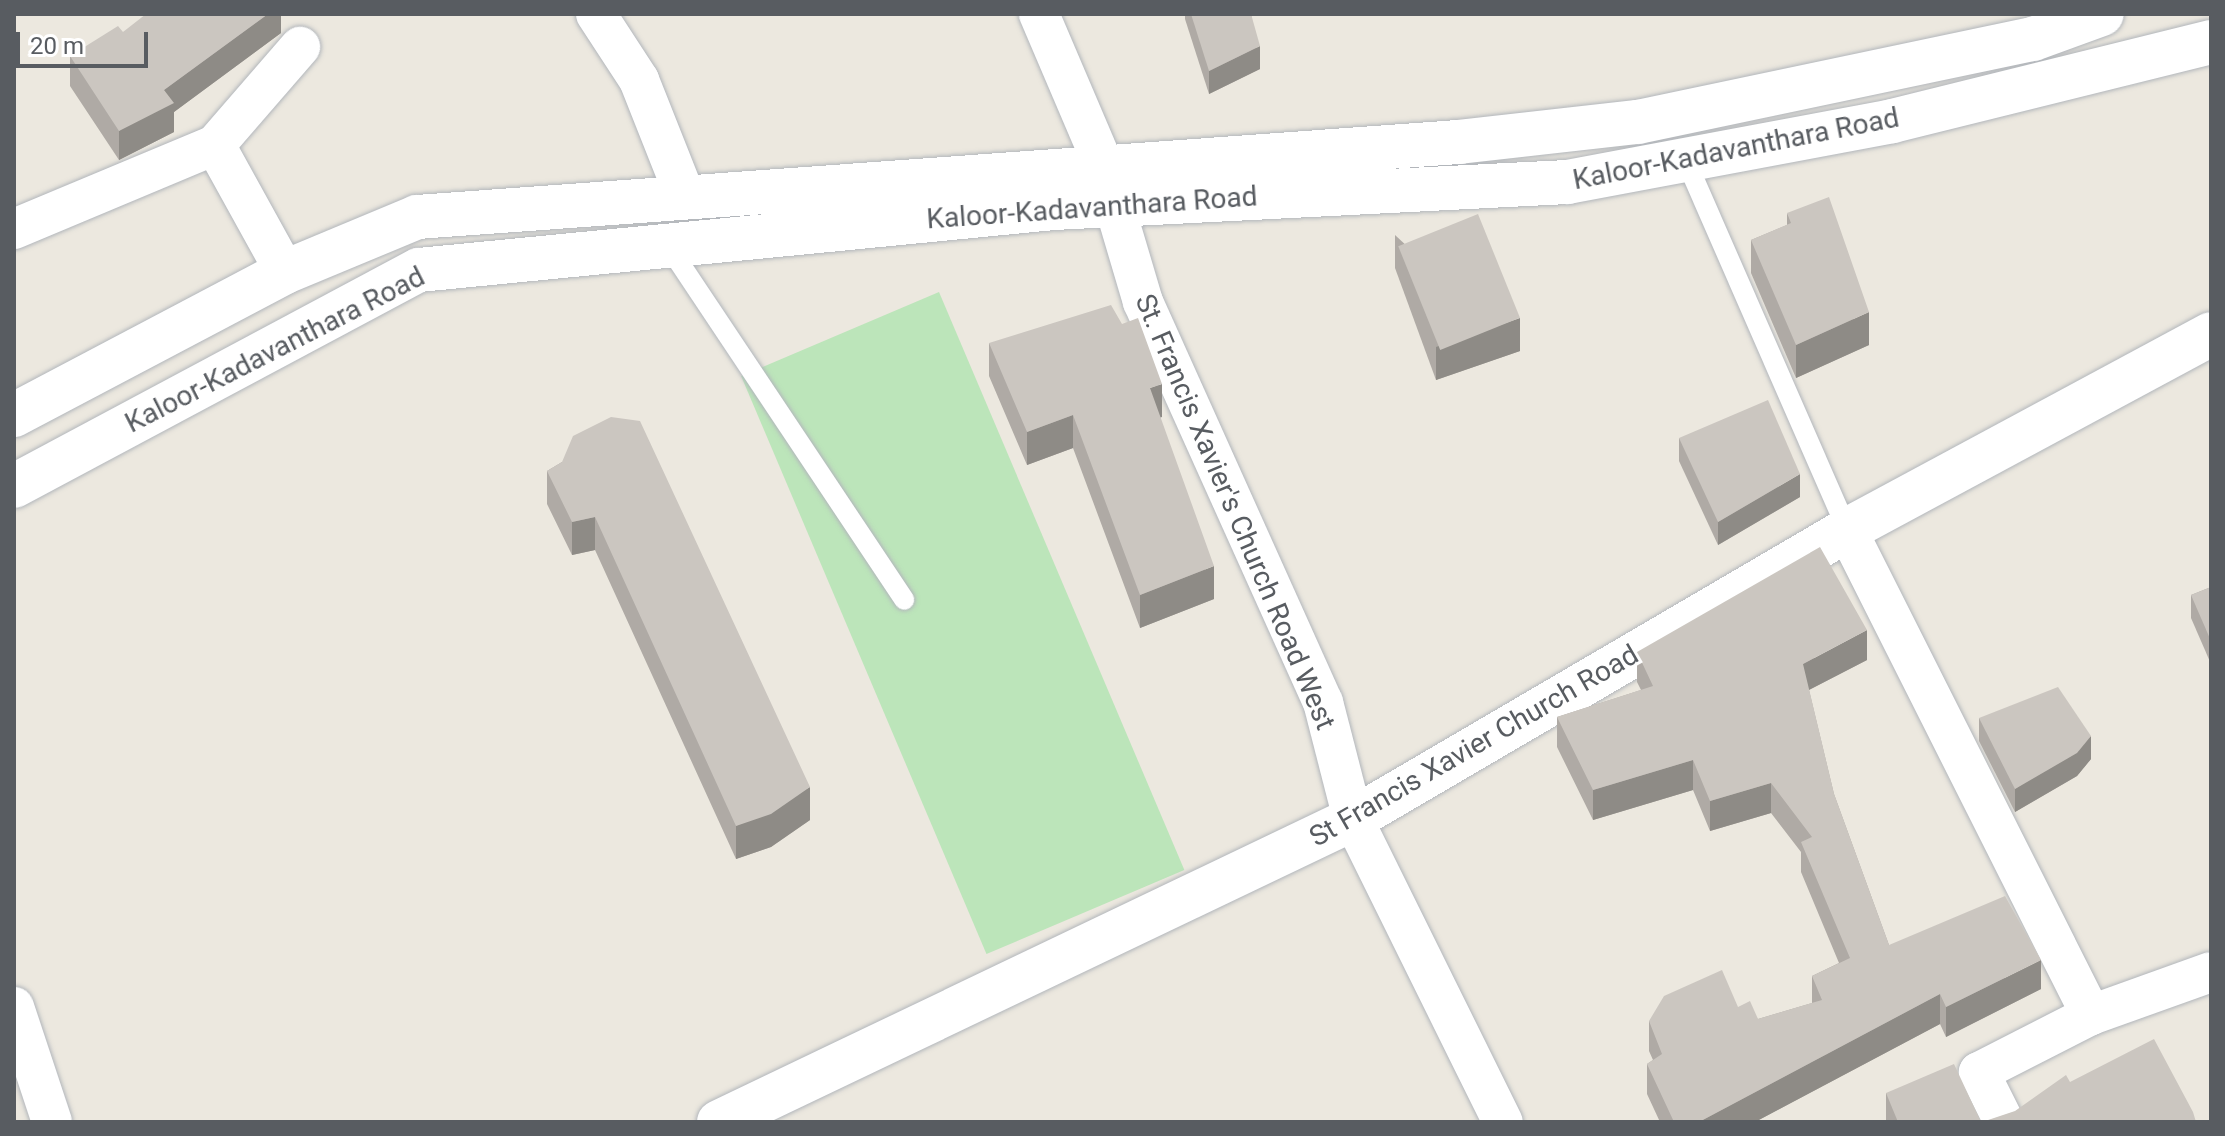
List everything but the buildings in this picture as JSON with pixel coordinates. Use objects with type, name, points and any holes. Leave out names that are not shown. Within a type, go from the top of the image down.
[{"type":"main road","name":"Kaloor-Kadavanthara Road","points":[[14,486],[419,270],[687,244],[1110,186],[1638,122],[2080,18]]},
{"type":"main road","name":"Kaloor-Kadavanthara Road","points":[[14,415],[285,272],[417,217],[685,196],[1110,186],[1567,182],[1687,163],[2159,60],[2211,42]]},
{"type":"main road","points":[[685,196],[687,244]]},
{"type":"main road","name":"St Francis Xavier Church Road","points":[[719,1122],[1353,819],[1847,530],[2211,334]]},
{"type":"street","points":[[596,14],[639,80],[685,196]]},
{"type":"street","name":"St. Francis Xavier's Church Road West","points":[[1039,14],[1110,186],[1143,302],[1323,702],[1353,819],[1503,1122]]},
{"type":"street","points":[[14,229],[215,145],[300,47]]},
{"type":"street","points":[[215,145],[285,272]]},
{"type":"street","points":[[1847,530],[2091,1015]]},
{"type":"street","points":[[2004,1122],[1979,1072],[2091,1015],[2211,972]]},
{"type":"street","points":[[14,1007],[52,1122]]},
{"type":"lane","points":[[1687,163],[1847,530]]},
{"type":"lane","points":[[687,244],[904,600]]},
{"type":"green space","points":[[939,292],[1184,870],[986,954],[741,376]]}]
